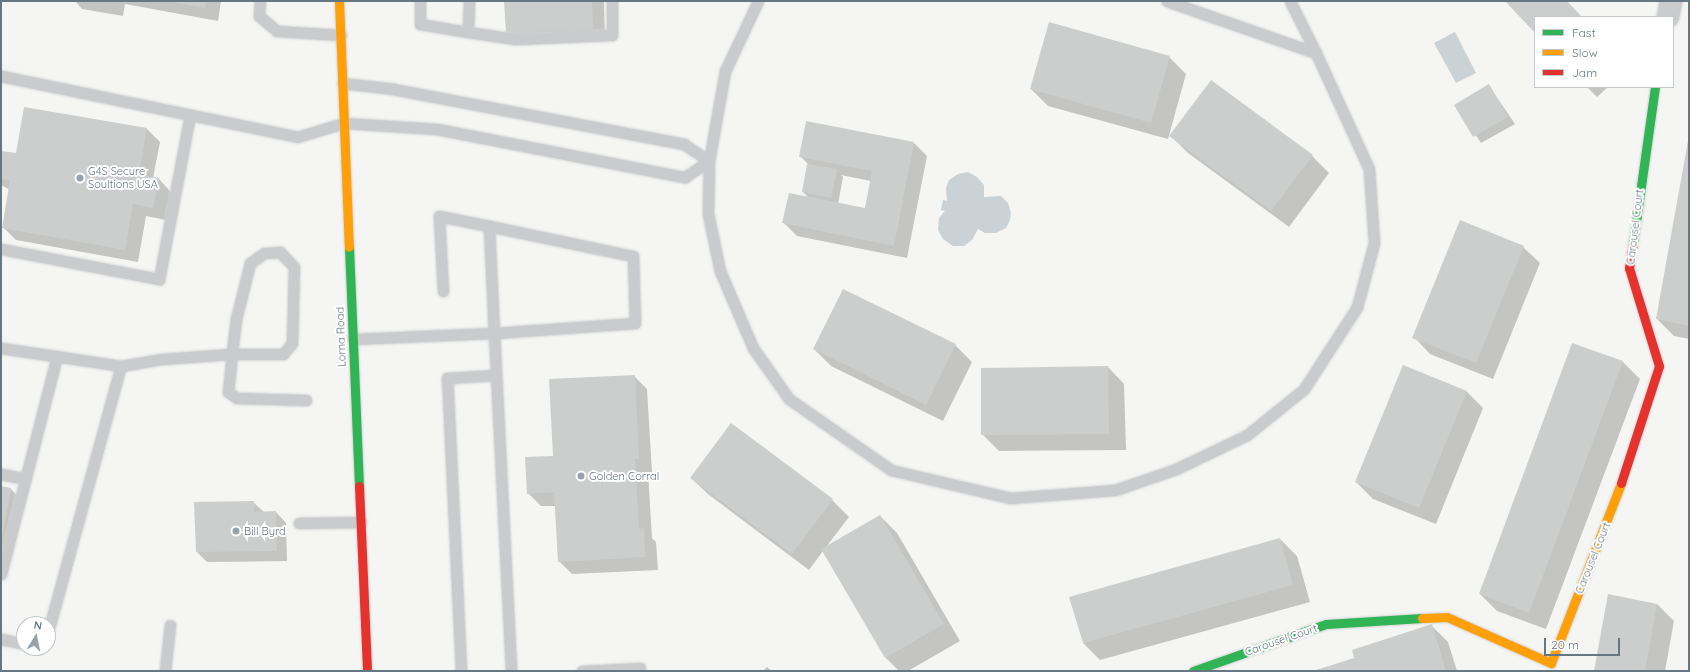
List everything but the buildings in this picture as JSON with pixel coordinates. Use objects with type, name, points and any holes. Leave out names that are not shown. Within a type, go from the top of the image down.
[{"type":"street","name":"Lorna Road","points":[[339,1],[367,671]]},
{"type":"street","points":[[1668,16],[1671,1]]},
{"type":"street","name":"Carousel Court","points":[[1193,671],[1326,624],[1447,617],[1550,667],[1611,514],[1659,366],[1628,268],[1656,88]]},
{"type":"lane","points":[[260,1],[259,16],[277,31],[340,35]]},
{"type":"lane","points":[[420,1],[420,24],[514,39],[612,35],[612,1]]},
{"type":"lane","points":[[468,32],[469,1]]},
{"type":"lane","points":[[758,1],[725,70],[709,162],[708,214],[720,271],[753,348],[789,399],[890,470],[1010,498],[1115,490],[1176,469],[1247,435],[1304,389],[1357,307],[1374,243],[1369,169],[1316,53],[1290,1]]},
{"type":"lane","points":[[1167,1],[1316,53]]},
{"type":"lane","points":[[1,76],[297,136],[344,123],[437,129],[685,177],[709,162]]},
{"type":"lane","points":[[342,84],[394,89],[684,144],[709,162]]},
{"type":"lane","points":[[1,250],[158,280],[190,115]]},
{"type":"lane","points":[[353,339],[494,333],[635,323],[633,256],[439,216],[443,291]]},
{"type":"lane","points":[[489,226],[512,671]]},
{"type":"lane","points":[[1,348],[121,366],[162,359],[232,354],[283,354],[292,343],[294,267],[280,252],[264,253],[250,263],[236,319],[232,354],[228,392],[236,398],[306,400]]},
{"type":"lane","points":[[1,574],[57,356]]},
{"type":"lane","points":[[52,616],[121,366]]},
{"type":"lane","points":[[461,671],[447,378],[496,375]]},
{"type":"lane","points":[[1,474],[26,479]]},
{"type":"lane","points":[[299,523],[361,522]]},
{"type":"lane","points":[[164,671],[170,625]]},
{"type":"lane","points":[[1,639],[16,642]]},
{"type":"lane","points":[[582,671],[640,668]]},
{"type":"shaded area","points":[[1455,32],[1476,73],[1456,83],[1434,43]]},
{"type":"shaded area","points":[[968,172],[977,177],[984,185],[984,197],[1001,196],[1008,203],[1011,213],[1010,220],[1006,228],[996,233],[985,233],[978,229],[972,240],[964,246],[953,246],[943,239],[938,230],[939,218],[945,211],[941,210],[943,200],[947,201],[946,188],[949,180],[958,174]]},
{"type":"traffic: fast","points":[[1633,243],[1655,88]]},
{"type":"traffic: fast","points":[[349,247],[359,486]]},
{"type":"traffic: fast","points":[[1193,671],[1326,624],[1422,618]]},
{"type":"traffic: slow","points":[[339,1],[349,247]]},
{"type":"traffic: slow","points":[[1422,618],[1447,617],[1551,663],[1621,483]]},
{"type":"traffic: jam","points":[[1621,483],[1659,366],[1629,268],[1633,243]]},
{"type":"traffic: jam","points":[[359,486],[367,671]]},
{"type":"place","name":"G4S Secure Soultions USA","points":[[80,178]]},
{"type":"place","name":"Golden Corral","points":[[581,476]]},
{"type":"place","name":"Bill Byrd","points":[[236,531]]}]
